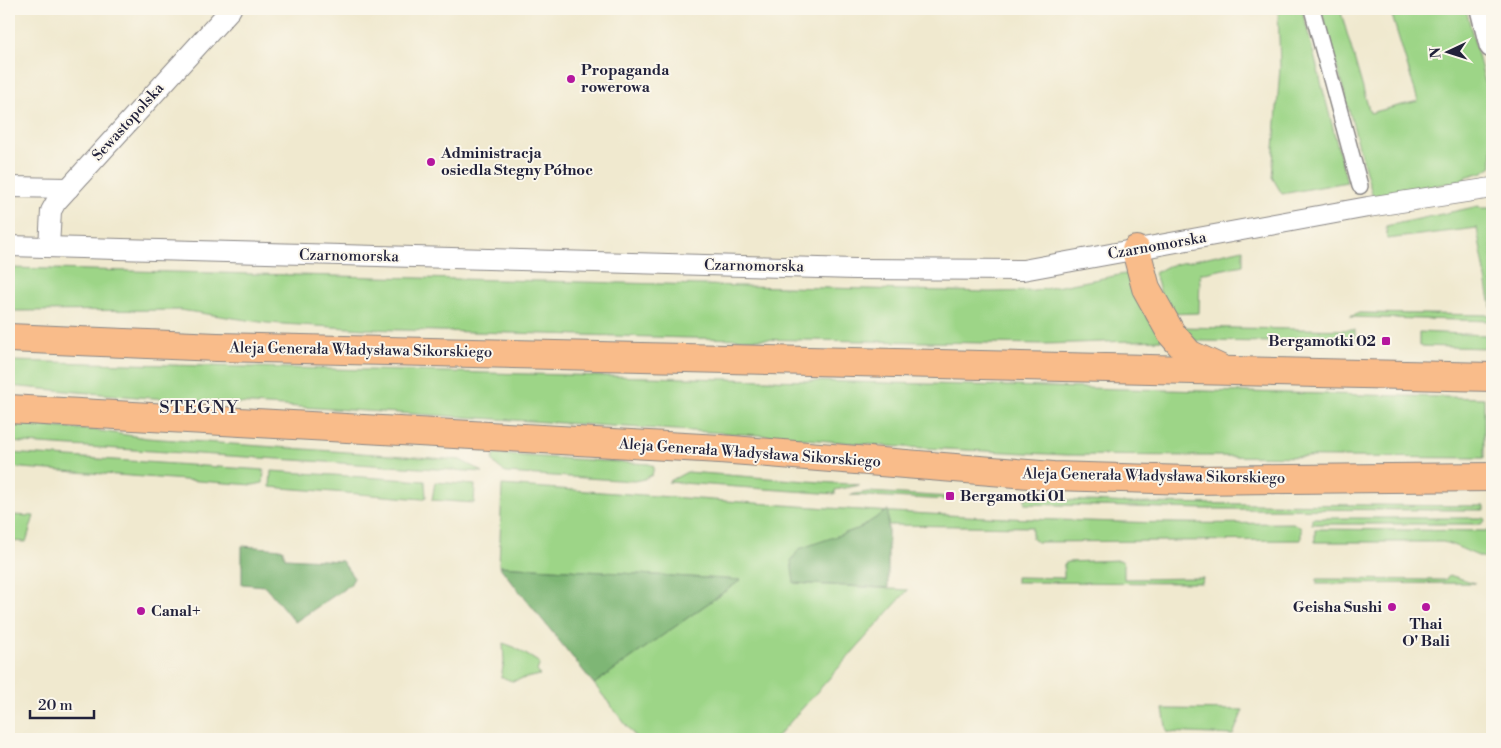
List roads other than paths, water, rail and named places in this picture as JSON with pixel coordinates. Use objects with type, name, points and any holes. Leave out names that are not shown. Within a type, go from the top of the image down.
[{"type":"main road","points":[[1136,250],[1146,288],[1171,333],[1189,354],[1222,370]]},
{"type":"main road","name":"Aleja Generała Władysława Sikorskiego","points":[[9,338],[217,347],[1492,377]]},
{"type":"main road","name":"Aleja Generała Władysława Sikorskiego","points":[[9,409],[710,448],[1054,476],[1189,480],[1492,477]]},
{"type":"street","name":"Sewastopolska","points":[[49,247],[51,211],[56,202],[231,9]]},
{"type":"street","points":[[1312,9],[1360,186]]},
{"type":"street","points":[[1483,9],[1492,45]]},
{"type":"street","points":[[9,187],[69,188]]},
{"type":"street","name":"Czarnomorska","points":[[9,246],[558,262],[985,271],[1024,270],[1368,207],[1492,188]]},
{"type":"place","name":"Propaganda rowerowa","points":[[571,79]]},
{"type":"place","name":"Administracja osiedla Stegny Północ","points":[[431,162]]},
{"type":"place","name":"Bergamotki 02","points":[[1386,341]]},
{"type":"place","name":"Bergamotki 01","points":[[950,496]]},
{"type":"place","name":"Geisha Sushi","points":[[1392,607]]},
{"type":"place","name":"Thai O' Bali","points":[[1426,607]]},
{"type":"place","name":"Canal+","points":[[141,611]]},
{"type":"district","name":"STEGNY","points":[[199,407]]}]
